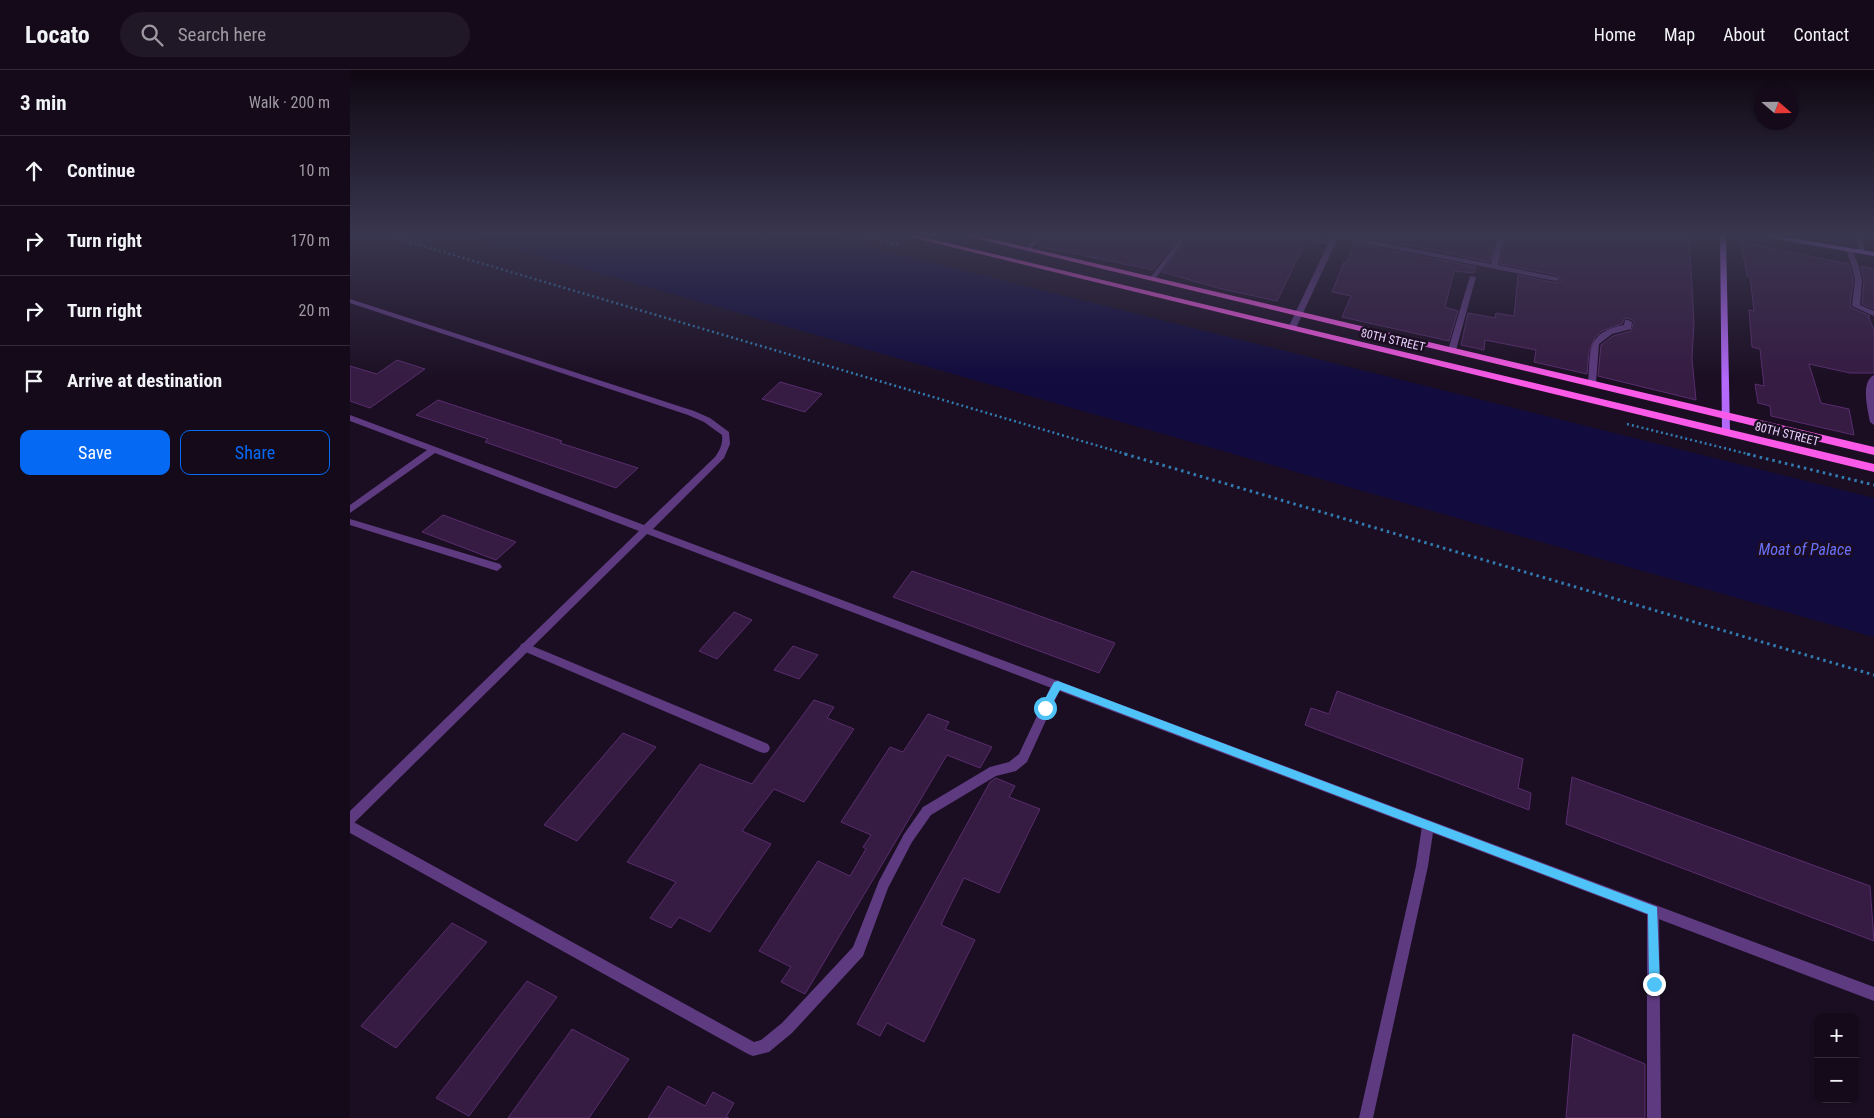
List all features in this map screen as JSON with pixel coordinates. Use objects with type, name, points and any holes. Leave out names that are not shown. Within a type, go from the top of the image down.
[{"type":"main road","name":"80TH STREET","points":[[1111,284],[1874,468]]},
{"type":"main road","name":"80TH STREET","points":[[1172,284],[1874,451]]},
{"type":"street","points":[[1292,328],[1312,284]]},
{"type":"street","points":[[1452,350],[1470,284]]},
{"type":"street","points":[[1724,284],[1726,432]]},
{"type":"street","points":[[1859,284],[1856,306],[1874,314]]},
{"type":"street","points":[[350,302],[691,413],[707,420],[726,434],[726,447],[718,459],[350,819]]},
{"type":"street","points":[[1592,383],[1597,339],[1620,328],[1628,327],[1628,322]]},
{"type":"street","points":[[1874,378],[1870,389],[1874,422]]},
{"type":"street","points":[[350,418],[1874,994]]},
{"type":"street","points":[[350,510],[434,450]]},
{"type":"street","points":[[350,522],[497,567]]},
{"type":"street","points":[[524,647],[764,748]]},
{"type":"street","points":[[350,826],[753,1049],[764,1047],[787,1028],[858,951],[883,885],[908,838],[926,811],[994,771],[1012,767],[1023,758],[1058,685]]},
{"type":"street","points":[[1366,1118],[1422,866],[1428,826]]},
{"type":"street","points":[[1653,910],[1654,1118]]},
{"type":"path","points":[[554,284],[1874,675]]},
{"type":"water","name":"Moat of Palace","points":[[637,284],[1017,284],[1874,498],[1874,637]]},
{"type":"building","points":[[1204,284],[1285,284],[1277,301]]},
{"type":"building","points":[[1335,284],[1451,284],[1445,307],[1458,311],[1449,341],[1342,317],[1351,296],[1332,292]]},
{"type":"building","points":[[1517,284],[1692,284],[1694,322],[1692,359],[1696,400],[1598,376],[1601,345],[1613,336],[1631,331],[1634,321],[1628,318],[1624,319],[1622,324],[1602,331],[1595,337],[1589,352],[1587,374],[1534,362],[1536,350],[1485,340],[1484,350],[1461,345],[1468,313],[1495,318],[1496,313],[1514,316]]},
{"type":"building","points":[[1751,284],[1853,284],[1850,307],[1870,316],[1868,316],[1874,330],[1874,373],[1850,373],[1809,364],[1821,403],[1849,409],[1854,435],[1771,416],[1770,406],[1758,403],[1755,384],[1764,386],[1760,349],[1752,347],[1749,310],[1754,311]]},
{"type":"building","points":[[1864,284],[1874,284],[1874,309],[1862,304]]},
{"type":"building","points":[[397,360],[425,369],[370,408],[350,401],[350,366],[377,374]]},
{"type":"building","points":[[780,382],[822,394],[805,412],[762,399]]},
{"type":"building","points":[[438,400],[638,468],[616,488],[485,442],[488,439],[416,415]]},
{"type":"building","points":[[443,515],[516,542],[496,560],[422,532]]},
{"type":"building","points":[[912,571],[1115,643],[1099,673],[893,597]]},
{"type":"building","points":[[734,612],[752,620],[717,659],[699,651]]},
{"type":"building","points":[[793,646],[818,655],[799,679],[774,670]]},
{"type":"building","points":[[1337,691],[1523,759],[1518,788],[1531,793],[1529,810],[1305,725],[1311,708],[1329,714]]},
{"type":"building","points":[[814,700],[834,707],[827,718],[854,729],[804,802],[774,789],[742,831],[771,844],[710,932],[679,917],[671,928],[650,918],[676,882],[627,862],[700,764],[752,784]]},
{"type":"building","points":[[928,714],[949,722],[945,729],[992,747],[980,768],[947,755],[805,994],[781,982],[791,967],[759,951],[818,861],[850,876],[866,849],[863,847],[871,835],[841,822],[890,747],[903,752]]},
{"type":"building","points":[[623,733],[656,747],[577,841],[544,825]]},
{"type":"building","points":[[1572,777],[1870,886],[1874,941],[1566,824]]},
{"type":"building","points":[[996,778],[1015,786],[1009,797],[1040,809],[999,893],[964,878],[948,910],[941,925],[975,940],[924,1042],[887,1023],[880,1036],[857,1024],[990,782]]},
{"type":"building","points":[[452,923],[487,942],[396,1048],[361,1026]]},
{"type":"building","points":[[527,981],[557,997],[469,1116],[436,1098]]},
{"type":"building","points":[[572,1029],[629,1059],[589,1118],[508,1118]]},
{"type":"building","points":[[1573,1034],[1645,1064],[1645,1118],[1566,1118]]},
{"type":"building","points":[[668,1086],[705,1106],[713,1092],[734,1103],[726,1117],[729,1118],[648,1118]]},
{"type":"route","points":[[1045,708],[1058,685],[1653,910],[1654,984]]}]
